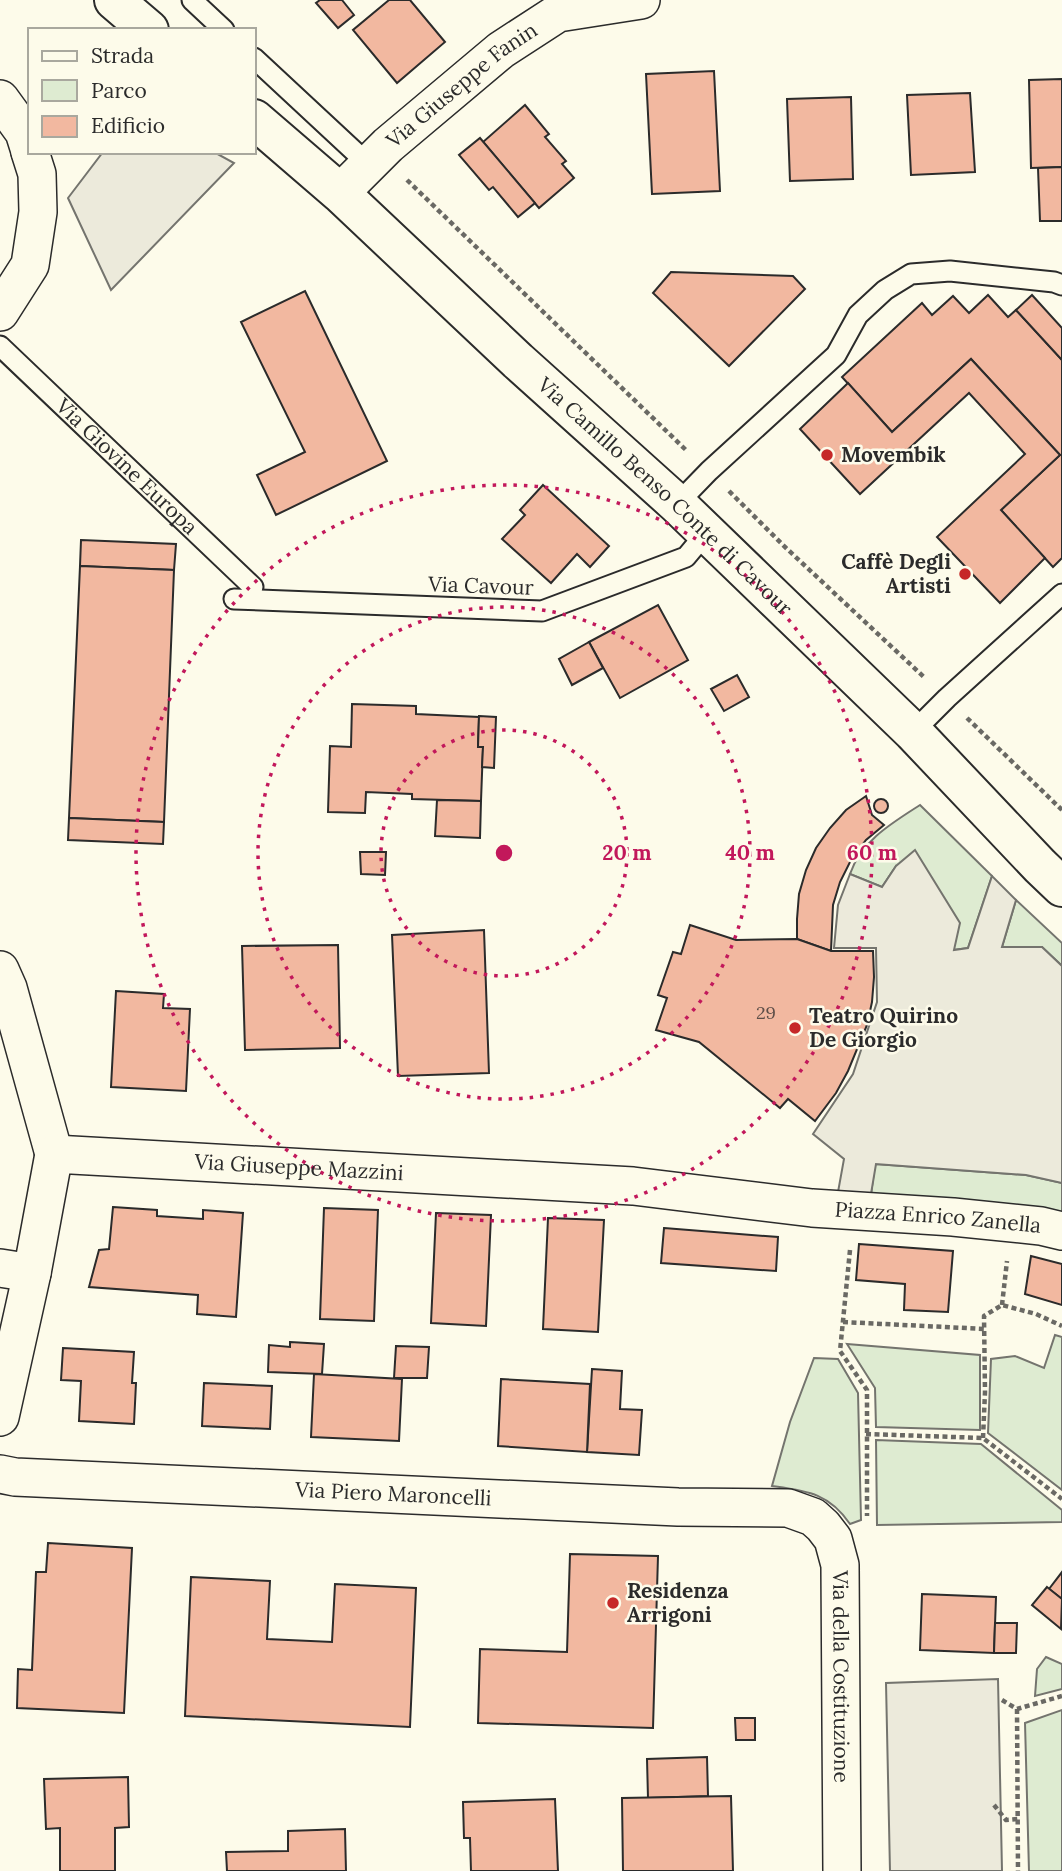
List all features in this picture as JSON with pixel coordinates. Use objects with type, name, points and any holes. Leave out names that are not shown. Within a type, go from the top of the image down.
[{"type":"main road","points":[[114,0],[147,28]]},
{"type":"main road","name":"Via Camillo Benso Conte di Cavour","points":[[256,121],[340,193],[518,361],[677,504],[913,732],[1062,887]]},
{"type":"street","name":"Via Giuseppe Fanin","points":[[340,193],[388,145],[556,7],[641,0]]},
{"type":"street","points":[[0,99],[24,132],[28,145]]},
{"type":"street","points":[[0,313],[30,265],[38,212],[37,174],[31,154]]},
{"type":"street","points":[[0,970],[8,988],[54,1154],[16,1270],[0,1418]]},
{"type":"street","name":"Via Giuseppe Mazzini","points":[[54,1154],[633,1186],[812,1208]]},
{"type":"street","name":"Piazza Enrico Zanella","points":[[812,1208],[953,1217],[1041,1226],[1062,1231]]},
{"type":"street","name":"Via Piero Maroncelli","points":[[0,1474],[15,1477],[678,1507],[788,1508]]},
{"type":"street","name":"Via della Costituzione","points":[[788,1508],[813,1517],[823,1526],[833,1539],[840,1565],[842,1871]]},
{"type":"lane","points":[[192,0],[222,28]]},
{"type":"lane","points":[[256,60],[368,164]]},
{"type":"lane","points":[[677,504],[709,471],[836,355],[858,314],[885,289],[911,274],[950,271],[1062,285]]},
{"type":"lane","name":"Via Giovine Europa","points":[[0,346],[253,587]]},
{"type":"lane","name":"Via Cavour","points":[[234,599],[542,611],[686,556],[706,533]]},
{"type":"lane","points":[[913,732],[1062,594]]},
{"type":"path","points":[[850,1245],[840,1351],[867,1390],[867,1524]]},
{"type":"path","points":[[1002,1305],[1007,1256]]},
{"type":"path","points":[[983,1438],[984,1316],[1002,1305],[1036,1314],[1062,1326]]},
{"type":"path","points":[[843,1322],[985,1329]]},
{"type":"path","points":[[866,1434],[983,1438],[1062,1499]]},
{"type":"path","points":[[1002,1700],[1017,1709],[1062,1696]]},
{"type":"path","points":[[1017,1709],[1018,1871]]},
{"type":"path","points":[[994,1805],[1006,1819],[1018,1819]]},
{"type":"green space","points":[[920,805],[992,876],[968,948],[953,950],[896,866],[882,887],[850,874],[855,862],[870,842],[888,826]]},
{"type":"green space","points":[[1016,900],[1062,943],[1062,966],[1042,947],[1002,947]]},
{"type":"green space","points":[[875,1164],[1026,1175],[1062,1183],[1062,1215],[871,1194]]},
{"type":"green space","points":[[1055,1335],[1062,1337],[1062,1490],[988,1433],[991,1359],[1015,1356],[1044,1368]]},
{"type":"green space","points":[[847,1344],[980,1355],[980,1430],[876,1427],[875,1388]]},
{"type":"green space","points":[[814,1358],[838,1359],[858,1393],[861,1520],[850,1524],[834,1506],[816,1495],[772,1486],[790,1422]]},
{"type":"green space","points":[[876,1440],[981,1444],[1062,1510],[1062,1522],[877,1525]]},
{"type":"green space","points":[[1046,1657],[1062,1664],[1062,1689],[1035,1696],[1037,1669]]},
{"type":"green space","points":[[1062,1710],[1062,1871],[1029,1871],[1025,1723]]},
{"type":"shaded area","points":[[101,154],[218,154],[234,163],[111,290],[68,198]]},
{"type":"shaded area","points":[[915,850],[960,923],[954,950],[968,948],[992,876],[1016,900],[1002,947],[1042,947],[1062,966],[1062,1183],[1026,1175],[876,1164],[871,1194],[838,1192],[844,1159],[813,1134],[853,1074],[877,1002],[876,948],[834,948],[838,905],[850,874],[882,887],[896,866]]},
{"type":"shaded area","points":[[998,1679],[1002,1871],[890,1871],[886,1683]]},
{"type":"building","points":[[320,0],[342,0],[354,15],[338,28],[316,3]]},
{"type":"building","points":[[389,0],[410,0],[445,42],[397,83],[353,30]]},
{"type":"building","points":[[714,71],[720,191],[652,194],[646,74]]},
{"type":"building","points":[[1062,79],[1062,167],[1031,168],[1029,80]]},
{"type":"building","points":[[970,93],[975,172],[911,175],[907,95]]},
{"type":"building","points":[[851,97],[853,179],[790,181],[787,99]]},
{"type":"building","points":[[525,105],[549,134],[545,137],[566,161],[562,164],[574,178],[539,208],[483,142]]},
{"type":"building","points":[[480,138],[535,203],[518,217],[493,187],[489,190],[459,155]]},
{"type":"building","points":[[1062,167],[1062,221],[1040,221],[1038,168]]},
{"type":"building","points":[[671,272],[793,276],[805,289],[729,366],[653,293]]},
{"type":"building","points":[[305,291],[387,461],[276,515],[257,475],[305,452],[241,322]]},
{"type":"building","points":[[988,295],[1008,317],[1016,310],[1062,360],[1062,558],[1053,567],[1001,510],[1060,455],[971,359],[892,432],[842,377],[922,303],[932,315],[953,296],[969,313]]},
{"type":"building","points":[[1032,295],[1062,328],[1062,360],[1016,310]]},
{"type":"building","points":[[971,359],[1060,455],[1001,510],[1045,558],[1000,603],[937,537],[1025,454],[969,393],[860,494],[800,429],[848,383],[892,432]]},
{"type":"building","points":[[543,485],[609,546],[590,567],[577,554],[551,583],[502,539],[525,515],[520,510]]},
{"type":"building","points":[[81,540],[176,544],[174,570],[80,566]]},
{"type":"building","points":[[80,566],[174,570],[164,822],[69,818]]},
{"type":"building","points":[[658,605],[688,660],[620,698],[589,642]]},
{"type":"building","points":[[589,642],[603,668],[572,685],[559,659]]},
{"type":"building","points":[[737,675],[749,697],[724,711],[711,689]]},
{"type":"building","points":[[352,704],[416,706],[416,714],[479,717],[478,747],[483,747],[481,801],[412,799],[412,794],[366,792],[365,813],[328,812],[330,746],[351,747]]},
{"type":"building","points":[[479,716],[496,717],[494,768],[482,767],[483,747],[478,747]]},
{"type":"building","points":[[866,796],[872,815],[884,825],[866,840],[851,860],[840,882],[833,905],[831,951],[797,939],[799,894],[816,848],[846,810]]},
{"type":"building","points":[[881,799],[886,801],[886,811],[881,813],[876,811],[874,806],[876,801]]},
{"type":"building","points":[[437,800],[481,801],[480,838],[435,836]]},
{"type":"building","points":[[69,818],[164,822],[163,844],[68,840]]},
{"type":"building","points":[[360,852],[386,852],[385,875],[361,874]]},
{"type":"building","points":[[690,925],[736,940],[797,939],[831,951],[873,951],[872,1002],[867,1025],[848,1071],[836,1093],[815,1121],[788,1099],[780,1108],[699,1042],[656,1030],[667,998],[658,995],[673,952],[681,954]]},
{"type":"building","points":[[484,930],[489,1073],[398,1076],[392,935]]},
{"type":"building","points":[[338,945],[340,1048],[245,1050],[242,946]]},
{"type":"building","points":[[116,991],[164,994],[163,1008],[190,1009],[186,1091],[111,1087]]},
{"type":"building","points":[[113,1207],[157,1210],[157,1216],[203,1219],[203,1210],[243,1213],[236,1317],[197,1314],[198,1295],[89,1287],[99,1250],[109,1249]]},
{"type":"building","points":[[324,1208],[378,1210],[374,1321],[320,1319]]},
{"type":"building","points":[[436,1213],[491,1215],[486,1326],[431,1323]]},
{"type":"building","points":[[548,1218],[604,1220],[598,1332],[543,1329]]},
{"type":"building","points":[[664,1228],[778,1237],[776,1271],[661,1263]]},
{"type":"building","points":[[859,1244],[953,1251],[948,1312],[904,1310],[905,1284],[856,1280]]},
{"type":"building","points":[[1031,1256],[1062,1264],[1062,1305],[1025,1294]]},
{"type":"building","points":[[290,1342],[324,1344],[322,1374],[268,1372],[269,1345],[290,1347]]},
{"type":"building","points":[[396,1346],[429,1347],[427,1378],[394,1378]]},
{"type":"building","points":[[63,1348],[134,1352],[134,1424],[79,1421],[81,1381],[61,1380]]},
{"type":"building","points":[[592,1369],[622,1371],[620,1409],[642,1410],[639,1455],[587,1452]]},
{"type":"building","points":[[314,1374],[402,1379],[399,1441],[311,1437]]},
{"type":"building","points":[[501,1379],[590,1384],[587,1452],[498,1446]]},
{"type":"building","points":[[204,1383],[272,1386],[270,1429],[202,1426]]},
{"type":"building","points":[[48,1543],[132,1548],[124,1713],[17,1708],[18,1669],[32,1670],[36,1572],[46,1572]]},
{"type":"building","name":"Residenza Arrigoni","points":[[570,1554],[658,1556],[653,1728],[478,1723],[480,1649],[567,1652]]},
{"type":"building","points":[[1062,1572],[1062,1599],[1049,1589]]},
{"type":"building","points":[[191,1577],[270,1581],[267,1639],[332,1642],[335,1584],[416,1588],[410,1727],[185,1716]]},
{"type":"building","points":[[1047,1587],[1062,1599],[1061,1629],[1032,1605]]},
{"type":"building","points":[[922,1594],[996,1597],[994,1653],[920,1650]]},
{"type":"building","points":[[995,1623],[1017,1623],[1016,1653],[994,1653]]},
{"type":"building","points":[[735,1718],[755,1718],[755,1740],[736,1740]]},
{"type":"building","points":[[707,1757],[708,1796],[648,1798],[647,1759]]},
{"type":"building","points":[[128,1777],[129,1827],[115,1828],[115,1871],[60,1871],[60,1828],[46,1829],[44,1779]]},
{"type":"building","points":[[731,1796],[733,1871],[623,1871],[622,1798]]},
{"type":"building","points":[[555,1799],[558,1871],[471,1871],[470,1838],[464,1838],[463,1802]]},
{"type":"building","points":[[345,1829],[346,1871],[227,1871],[226,1852],[288,1851],[288,1831]]},
{"type":"place","name":"Movembik","points":[[827,455]]},
{"type":"place","name":"Caffè Degli Artisti","points":[[965,574]]},
{"type":"place","name":"Teatro Quirino De Giorgio","points":[[795,1028]]},
{"type":"place","name":"Residenza Arrigoni","points":[[613,1603]]}]
